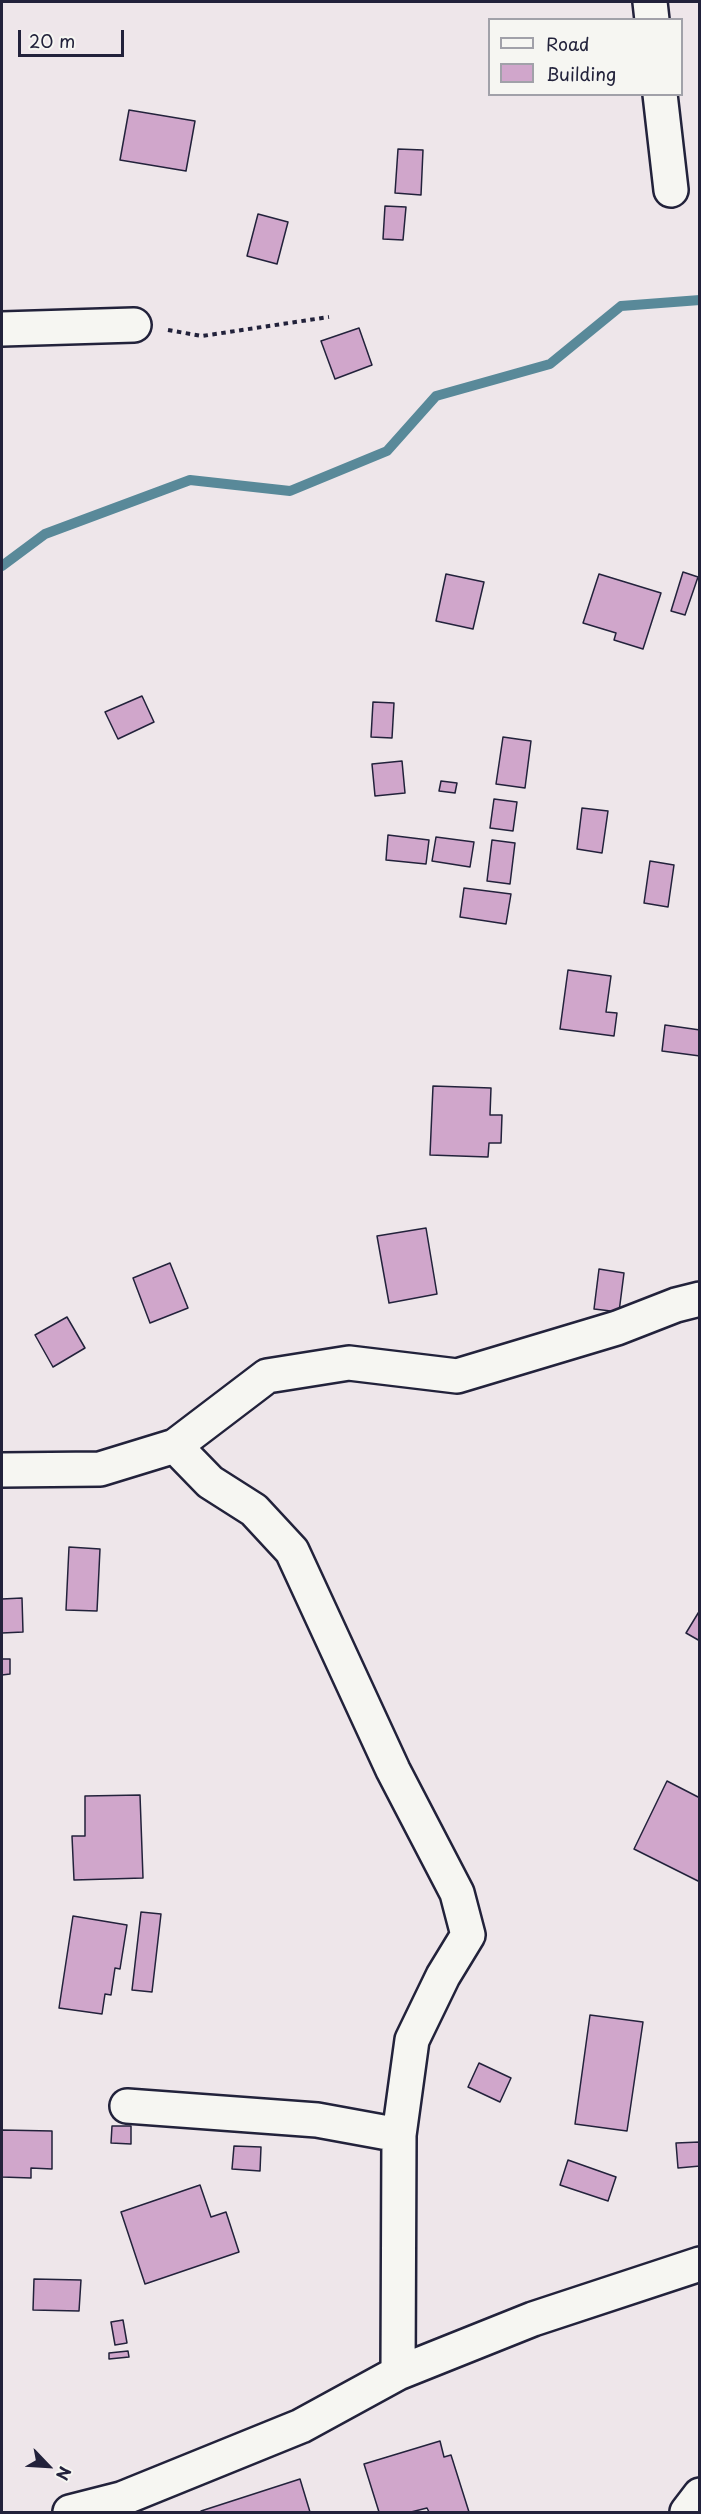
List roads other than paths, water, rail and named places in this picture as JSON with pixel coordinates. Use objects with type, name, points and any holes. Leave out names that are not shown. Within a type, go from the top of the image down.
[{"type":"street","points":[[650,2],[652,18]]},
{"type":"street","points":[[660,96],[671,190]]},
{"type":"street","points":[[2,329],[134,325]]},
{"type":"street","points":[[2,1470],[100,1469],[175,1446],[267,1376],[349,1363],[457,1376],[606,1332],[676,1305],[699,1299]]},
{"type":"street","points":[[175,1446],[210,1482],[254,1510],[292,1551],[393,1770],[457,1893],[468,1935],[443,1976],[412,2040],[399,2135],[398,2373]]},
{"type":"street","points":[[127,2106],[317,2120],[399,2135]]},
{"type":"street","points":[[70,2512],[121,2499],[301,2426],[398,2373],[533,2319],[699,2264]]},
{"type":"street","points":[[687,2512],[699,2495]]},
{"type":"waterway","points":[[2,566],[45,534],[190,480],[290,491],[387,451],[436,396],[550,364],[621,306],[700,300]]}]
